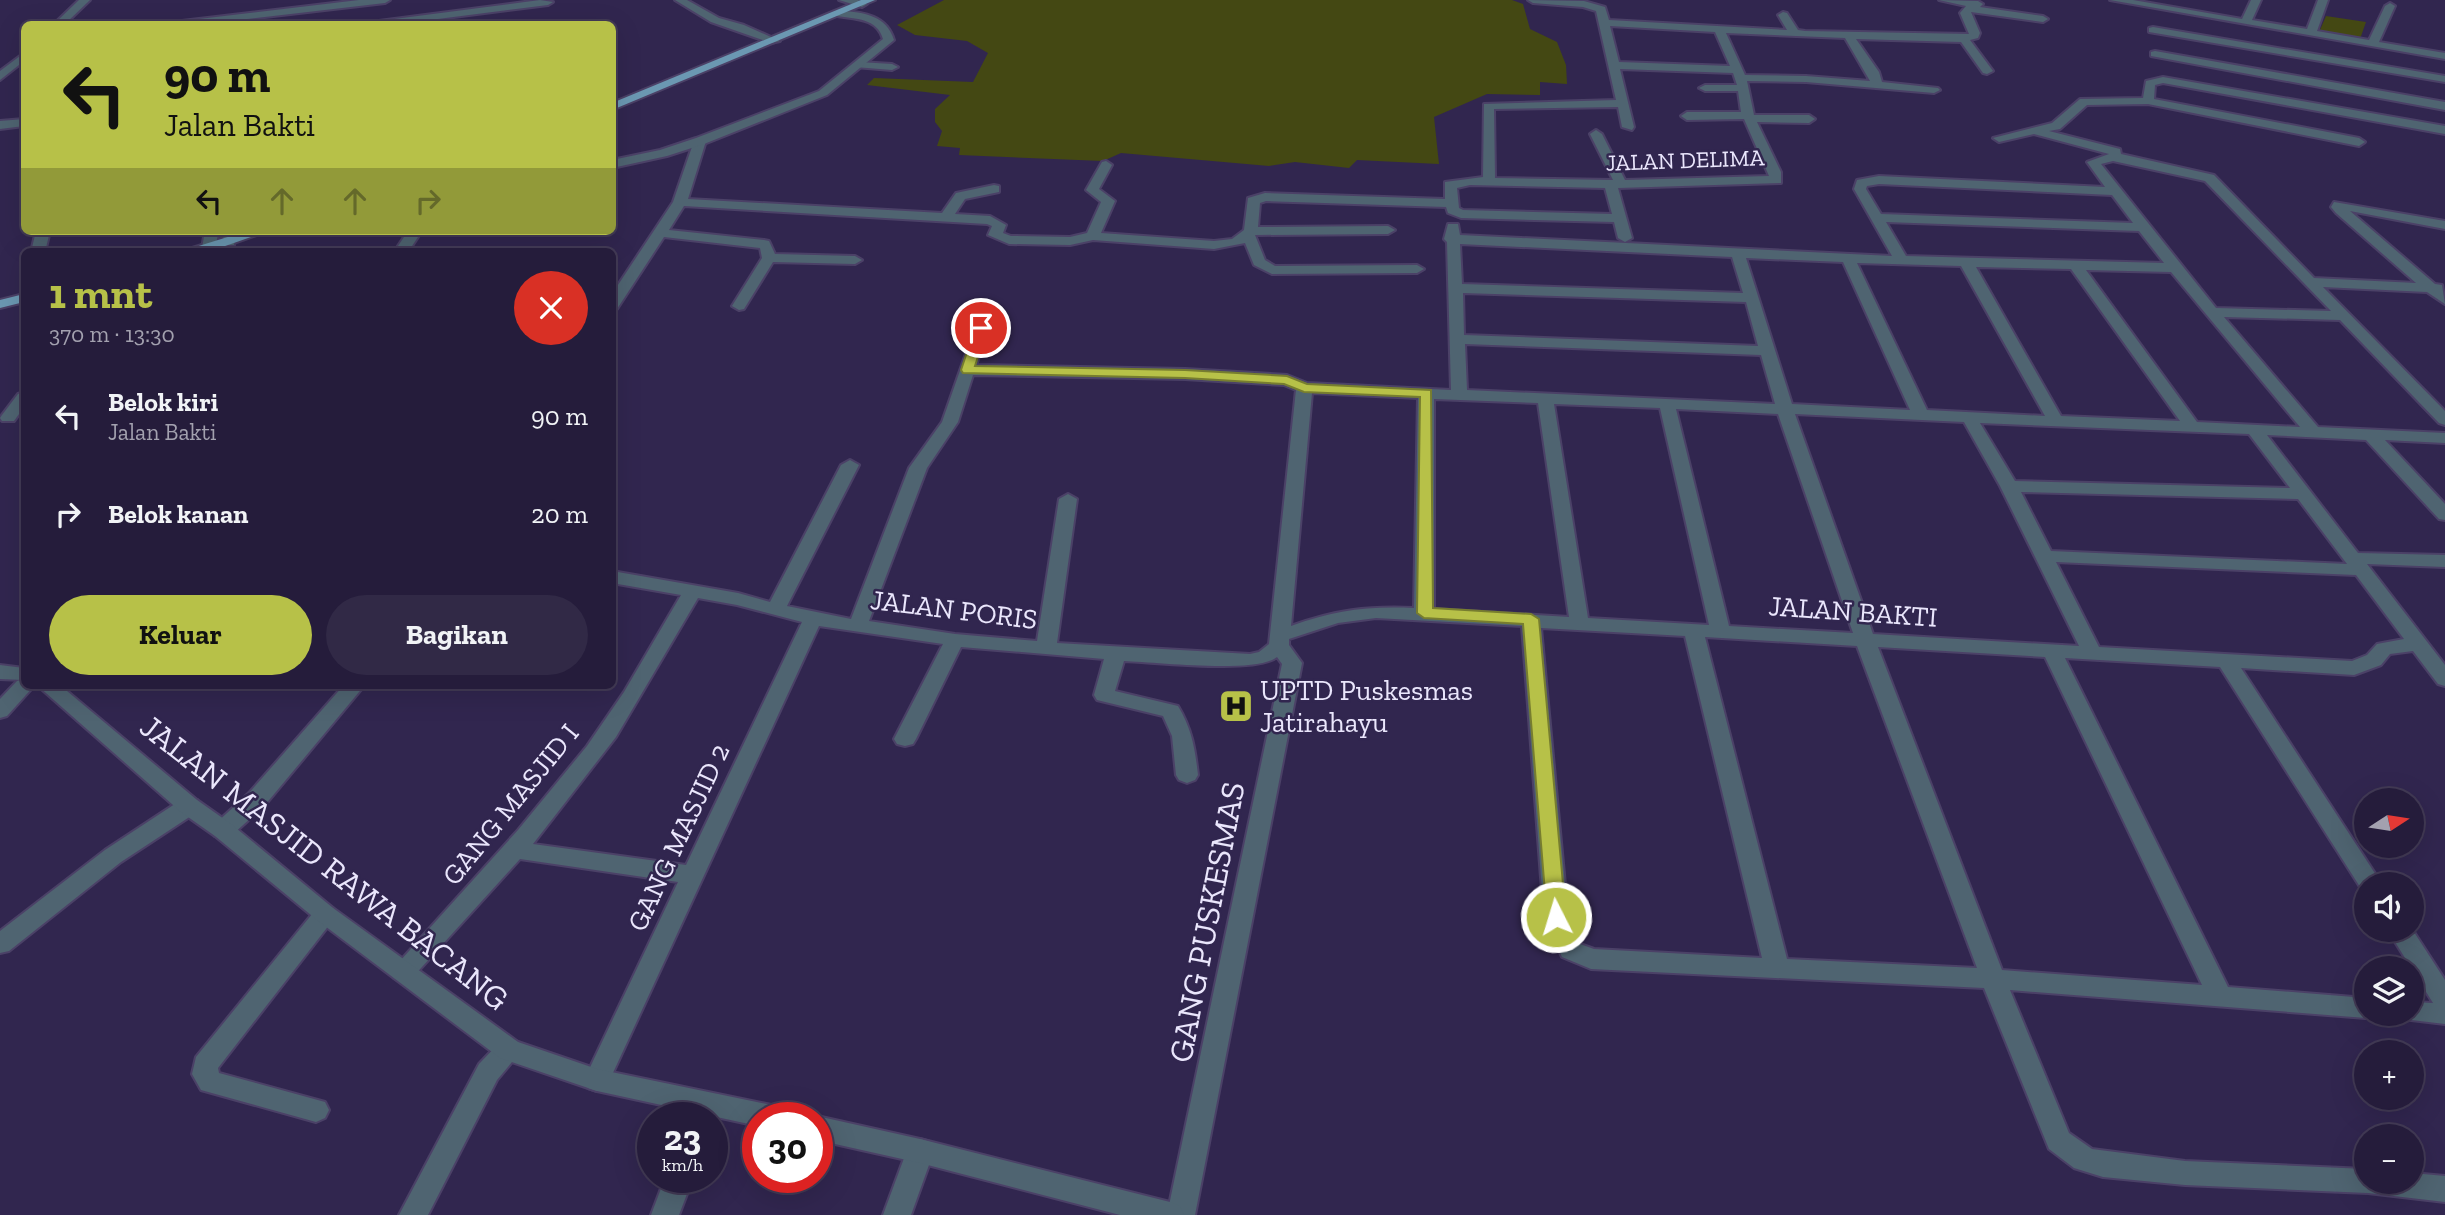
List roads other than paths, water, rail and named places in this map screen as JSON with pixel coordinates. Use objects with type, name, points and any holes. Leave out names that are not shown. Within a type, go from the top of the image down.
[{"type":"main road","points":[[616,105],[861,7]]},
{"type":"main road","points":[[209,248],[229,236]]},
{"type":"main road","points":[[0,304],[21,299]]},
{"type":"street","points":[[62,21],[85,0]]},
{"type":"street","points":[[235,21],[383,0]]},
{"type":"street","points":[[680,0],[715,20],[775,41]]},
{"type":"street","points":[[616,163],[663,153],[700,141],[822,93],[889,40],[883,27],[861,7],[844,0]]},
{"type":"street","points":[[1533,0],[1597,7],[1602,12],[1628,127]]},
{"type":"street","points":[[1944,0],[1977,4],[2043,19]]},
{"type":"street","points":[[2115,0],[2445,56]]},
{"type":"street","points":[[2190,12],[2199,0]]},
{"type":"street","points":[[2246,22],[2256,0]]},
{"type":"street","points":[[2311,33],[2323,0]]},
{"type":"street","points":[[402,21],[548,2]]},
{"type":"street","points":[[1606,23],[1795,34],[1964,39],[1975,33],[1965,13],[1977,4]]},
{"type":"street","points":[[2373,116],[2365,108],[2367,92],[2376,43],[2390,6]]},
{"type":"street","points":[[1783,15],[1795,34]]},
{"type":"street","name":"JALAN DELIMA","points":[[1453,208],[1450,185],[1461,181],[1615,184],[1776,180],[1775,172],[1749,116],[1740,79],[1719,30]]},
{"type":"street","points":[[2153,30],[2445,79]]},
{"type":"street","points":[[1849,36],[1873,72],[1877,84]]},
{"type":"street","points":[[1964,39],[1987,71]]},
{"type":"street","points":[[2155,54],[2445,106]]},
{"type":"street","points":[[1,81],[21,59]]},
{"type":"street","points":[[859,65],[892,67]]},
{"type":"street","points":[[1616,65],[1740,79],[1877,84],[1934,90]]},
{"type":"street","points":[[1,81],[21,73]]},
{"type":"street","points":[[1705,88],[1740,79]]},
{"type":"street","points":[[2148,101],[2150,83],[2157,80],[2445,130]]},
{"type":"street","points":[[1999,138],[2056,126],[2084,101],[2148,101],[2359,142]]},
{"type":"street","points":[[1489,181],[1488,106],[1623,103]]},
{"type":"street","points":[[1687,116],[1809,119]]},
{"type":"street","points":[[0,125],[21,123]]},
{"type":"street","points":[[2037,132],[2116,152],[2113,157]]},
{"type":"street","points":[[1595,134],[1615,184],[1617,218],[1625,238]]},
{"type":"street","points":[[616,300],[680,202],[700,141]]},
{"type":"street","points":[[2313,432],[2175,268],[2093,162],[2113,157],[2209,178],[2445,420]]},
{"type":"street","points":[[1093,236],[1108,201],[1092,190],[1106,165]]},
{"type":"street","points":[[1901,260],[1860,189],[1862,183],[1879,180],[2114,191]]},
{"type":"street","points":[[945,218],[961,196],[994,188]]},
{"type":"street","points":[[1417,269],[1272,270],[1259,262],[1251,234],[1253,201],[1265,197],[1617,218]]},
{"type":"street","points":[[680,202],[995,222],[999,225],[995,235],[1009,240],[1070,240],[1093,236],[1214,245],[1230,244],[1251,234],[1388,230]]},
{"type":"street","points":[[2445,225],[2356,207],[2338,206],[2439,289],[2445,300]]},
{"type":"street","points":[[1453,208],[1451,239],[1459,395]]},
{"type":"street","points":[[1878,218],[2144,227]]},
{"type":"street","points":[[661,233],[764,244],[769,258],[739,306]]},
{"type":"street","points":[[209,248],[211,235]]},
{"type":"street","points":[[1451,239],[1848,258],[2175,268]]},
{"type":"street","points":[[1738,253],[1785,409],[1865,640],[1993,979],[2059,1141],[2084,1159],[2103,1165],[2354,1180]]},
{"type":"street","points":[[769,258],[855,260]]},
{"type":"street","points":[[1848,258],[1921,415]]},
{"type":"street","points":[[1966,262],[2056,421]]},
{"type":"street","points":[[2075,265],[2192,427]]},
{"type":"street","points":[[2311,282],[2439,289]]},
{"type":"street","points":[[1454,288],[1752,298]]},
{"type":"street","points":[[2213,312],[2341,316]]},
{"type":"street","points":[[858,625],[918,468],[950,422],[981,328]]},
{"type":"street","points":[[1456,339],[1768,351]]},
{"type":"street","points":[[968,370],[1185,374],[1287,380],[1304,388],[2445,438]]},
{"type":"street","points":[[1280,641],[1304,388]]},
{"type":"street","points":[[1424,613],[1426,393]]},
{"type":"street","points":[[1545,398],[1578,622]]},
{"type":"street","points":[[8,418],[21,401]]},
{"type":"street","points":[[1667,404],[1720,631]]},
{"type":"street","points":[[1969,417],[2046,556],[2093,654]]},
{"type":"street","points":[[2255,430],[2445,679]]},
{"type":"street","points":[[2371,435],[2445,515]]},
{"type":"street","points":[[776,609],[850,466]]},
{"type":"street","points":[[2009,486],[2304,494]]},
{"type":"street","points":[[1046,649],[1068,499]]},
{"type":"street","points":[[2046,556],[2358,564],[2445,561]]},
{"type":"street","name":"JALAN PORIS","points":[[616,579],[738,599],[813,619],[955,640],[1046,649],[1250,660],[1265,657],[1280,641]]},
{"type":"street","name":"GANG MASJID I","points":[[403,971],[516,850],[597,749],[692,592]]},
{"type":"street","name":"JALAN BAKTI","points":[[1280,641],[1335,617],[1376,612],[2354,668],[2374,660],[2384,648],[2419,645]]},
{"type":"street","name":"GANG MASJID 2","points":[[597,1080],[813,619]]},
{"type":"street","points":[[1531,619],[1556,917],[1571,950],[1591,959],[1620,963],[1993,979],[2354,1007]]},
{"type":"street","points":[[1693,629],[1777,969]]},
{"type":"street","points":[[905,740],[955,640]]},
{"type":"street","name":"GANG PUSKESMAS","points":[[1181,1215],[1292,663],[1280,641]]},
{"type":"street","points":[[2052,651],[2220,996]]},
{"type":"street","points":[[1116,654],[1104,695],[1171,711],[1183,736],[1187,775]]},
{"type":"street","points":[[2227,662],[2362,872]]},
{"type":"street","points":[[0,672],[21,674]]},
{"type":"street","points":[[0,711],[21,688]]},
{"type":"street","name":"JALAN MASJID RAWA BACANG","points":[[52,689],[189,806],[223,830],[325,914],[509,1050],[597,1080],[675,1102]]},
{"type":"street","points":[[223,830],[257,799],[351,689]]},
{"type":"street","points":[[0,944],[113,856],[189,806]]},
{"type":"street","points":[[516,850],[693,875]]},
{"type":"street","points":[[316,1110],[210,1082],[205,1074],[205,1065],[325,914]]},
{"type":"street","points":[[2407,942],[2445,1001]]},
{"type":"street","points":[[2424,1013],[2445,1014]]},
{"type":"street","points":[[413,1215],[488,1072],[509,1050]]},
{"type":"street","points":[[833,1132],[1170,1215]]},
{"type":"street","points":[[897,1215],[920,1151]]},
{"type":"street","points":[[2424,1187],[2445,1189]]},
{"type":"street","points":[[665,1215],[673,1193]]},
{"type":"place","name":"UPTD Puskesmas Jatirahayu","points":[[1236,706]]}]
